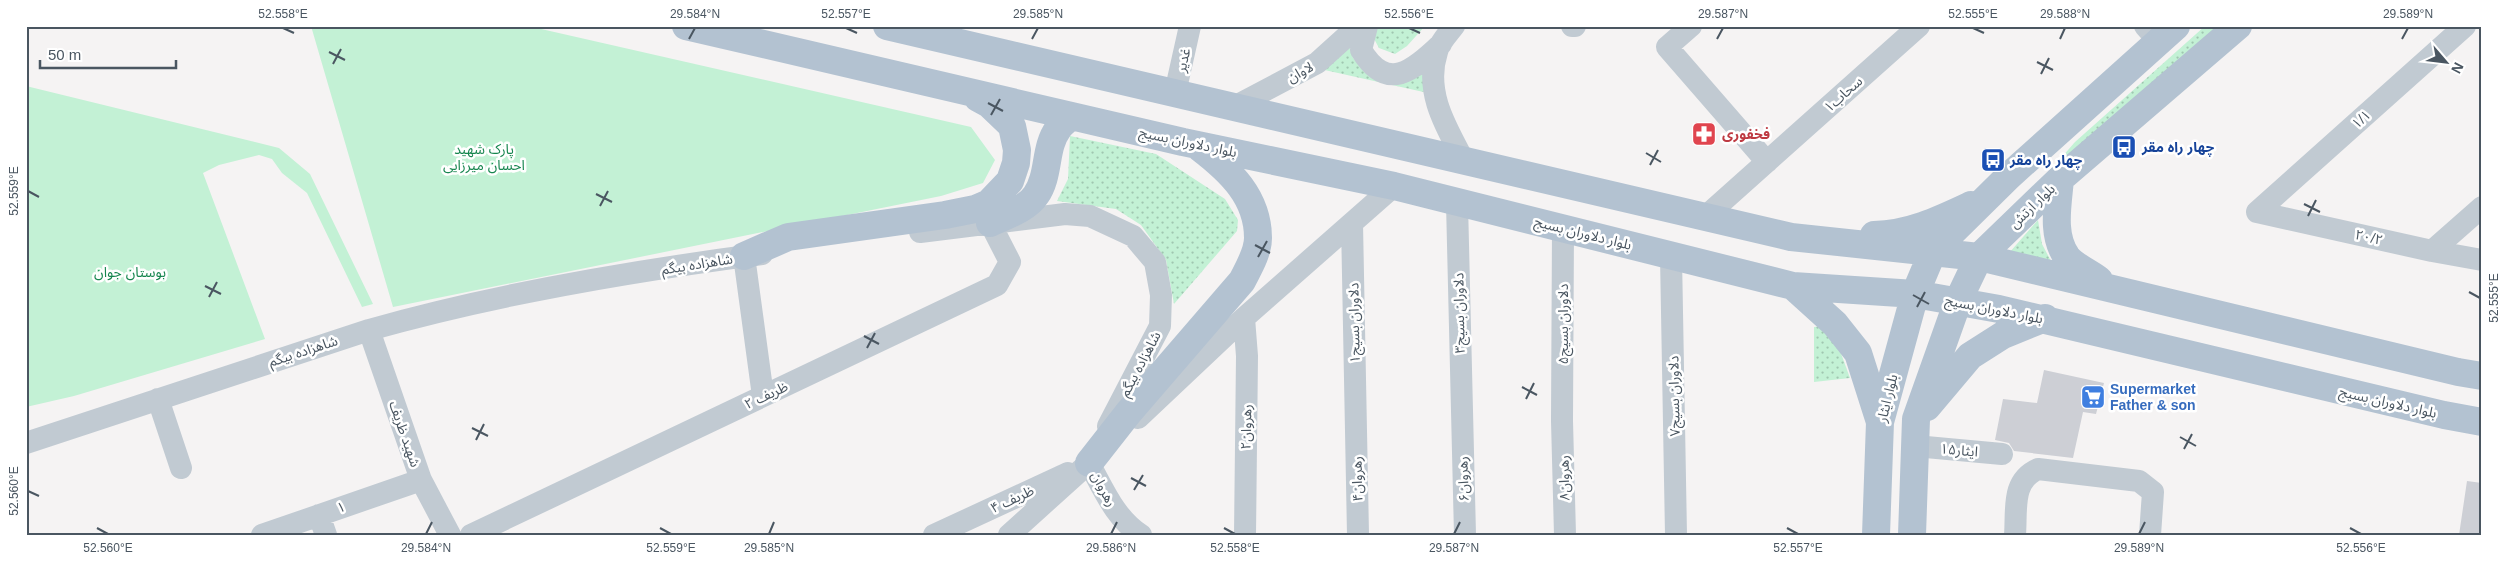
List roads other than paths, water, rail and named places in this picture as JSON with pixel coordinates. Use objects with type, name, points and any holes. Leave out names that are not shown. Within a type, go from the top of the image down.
[{"type":"main road","name":"بلوار دلاوران بسیج","points":[[686,26],[1194,144],[1394,186],[1793,286],[1915,294],[2045,318],[2434,413],[2482,422]]},
{"type":"main road","points":[[887,26],[1791,237],[1979,257],[2458,372],[2482,376]]},
{"type":"main road","name":"بلوار ارتش","points":[[1958,301],[1979,257],[2060,179],[2238,26]]},
{"type":"main road","points":[[1934,251],[1986,198],[2160,31]]},
{"type":"main road","points":[[744,256],[788,237],[944,216],[975,209],[990,203],[1010,180],[1016,163],[1016,138],[1012,126],[1005,118],[989,104],[968,92]]},
{"type":"main road","points":[[990,222],[1014,211],[1036,196],[1044,180],[1051,144],[1057,130],[1072,116]]},
{"type":"main road","points":[[1090,463],[1129,412],[1242,282],[1252,259],[1258,239],[1249,199],[1238,181],[1226,168],[1194,144]]},
{"type":"main road","points":[[2060,179],[2056,223],[2060,242],[2067,257],[2110,288]]},
{"type":"main road","points":[[1791,237],[1893,234],[1930,224],[1986,198]]},
{"type":"main road","name":"بلوار ایثار","points":[[1876,535],[1880,422],[1915,294],[1934,251]]},
{"type":"main road","points":[[1793,286],[1835,324],[1858,353],[1880,422]]},
{"type":"main road","points":[[1912,535],[1916,419],[1958,301]]},
{"type":"main road","points":[[2150,344],[2142,335],[2141,323],[2143,317],[2146,312],[2156,305],[2168,302]]},
{"type":"main road","points":[[1916,419],[1970,356],[2003,335],[2045,318]]},
{"type":"street","name":"غدیر","points":[[1175,93],[1190,26]]},
{"type":"street","name":"لاوان","points":[[1234,107],[1317,63],[1358,26]]},
{"type":"street","points":[[1367,26],[1361,50],[1370,65],[1387,74],[1403,74],[1420,64],[1448,35]]},
{"type":"street","points":[[1691,26],[1667,47],[1767,162]]},
{"type":"street","name":"۱سحاب","points":[[1705,217],[1920,26]]},
{"type":"street","name":"۱/۱","points":[[2256,212],[2465,26]]},
{"type":"street","points":[[1448,35],[1437,51],[1432,82],[1441,119],[1464,161]]},
{"type":"street","points":[[1009,535],[1090,463],[1244,318],[1394,186]]},
{"type":"street","name":"دلاوران بسیج۳","points":[[1457,203],[1462,422]]},
{"type":"street","points":[[2432,252],[2482,207]]},
{"type":"street","name":"۲۰/۲","points":[[2256,212],[2432,252],[2482,260]]},
{"type":"street","name":"شاهزاده بیگم","points":[[26,443],[368,330],[421,315],[547,289],[744,256],[990,222],[1065,214],[1090,216],[1133,236],[1155,262],[1161,295],[1160,326],[1090,463]]},
{"type":"street","name":"ظریف ۲","points":[[471,535],[997,285],[1010,262],[990,222]]},
{"type":"street","name":"دلاوران بسیج۱","points":[[1352,223],[1357,424]]},
{"type":"street","name":"دلاوران بسیج۵","points":[[1562,420],[1563,228]]},
{"type":"street","points":[[744,256],[763,396]]},
{"type":"street","name":"دلاوران بسیج۷","points":[[1671,256],[1676,535]]},
{"type":"street","name":"رهروان۲","points":[[1244,318],[1246,356],[1245,535]]},
{"type":"street","name":"شهید ظریف","points":[[368,330],[421,480],[450,535]]},
{"type":"street","points":[[158,399],[181,468]]},
{"type":"street","name":"رهروان۸","points":[[1562,420],[1565,535]]},
{"type":"street","name":"رهروان۶","points":[[1462,422],[1465,535]]},
{"type":"street","name":"رهروان۴","points":[[1357,424],[1358,535]]},
{"type":"street","name":"ایثار۱۵","points":[[1915,446],[2002,454]]},
{"type":"street","name":"ظریف ۴","points":[[934,535],[1090,463]]},
{"type":"street","name":"رهروان","points":[[1090,463],[1116,512],[1128,526],[1141,535]]},
{"type":"street","points":[[2015,535],[2018,488],[2026,475],[2038,470],[2139,482],[2147,485],[2153,492],[2150,535]]},
{"type":"street","name":"۱","points":[[262,535],[323,525],[421,480]]},
{"type":"place","name":"فخفوری","points":[[1704,134]]},
{"type":"place","name":"چهار راه مقر","points":[[2124,147]]},
{"type":"place","name":"چهار راه مقر‍","points":[[1993,160]]},
{"type":"place","name":"Supermarket Father & son","points":[[2093,397]]},
{"type":"park label","name":"پارک شهید احسان میرزایی","points":[[484,158]]},
{"type":"park label","name":"بوستان جوان","points":[[130,272]]}]
